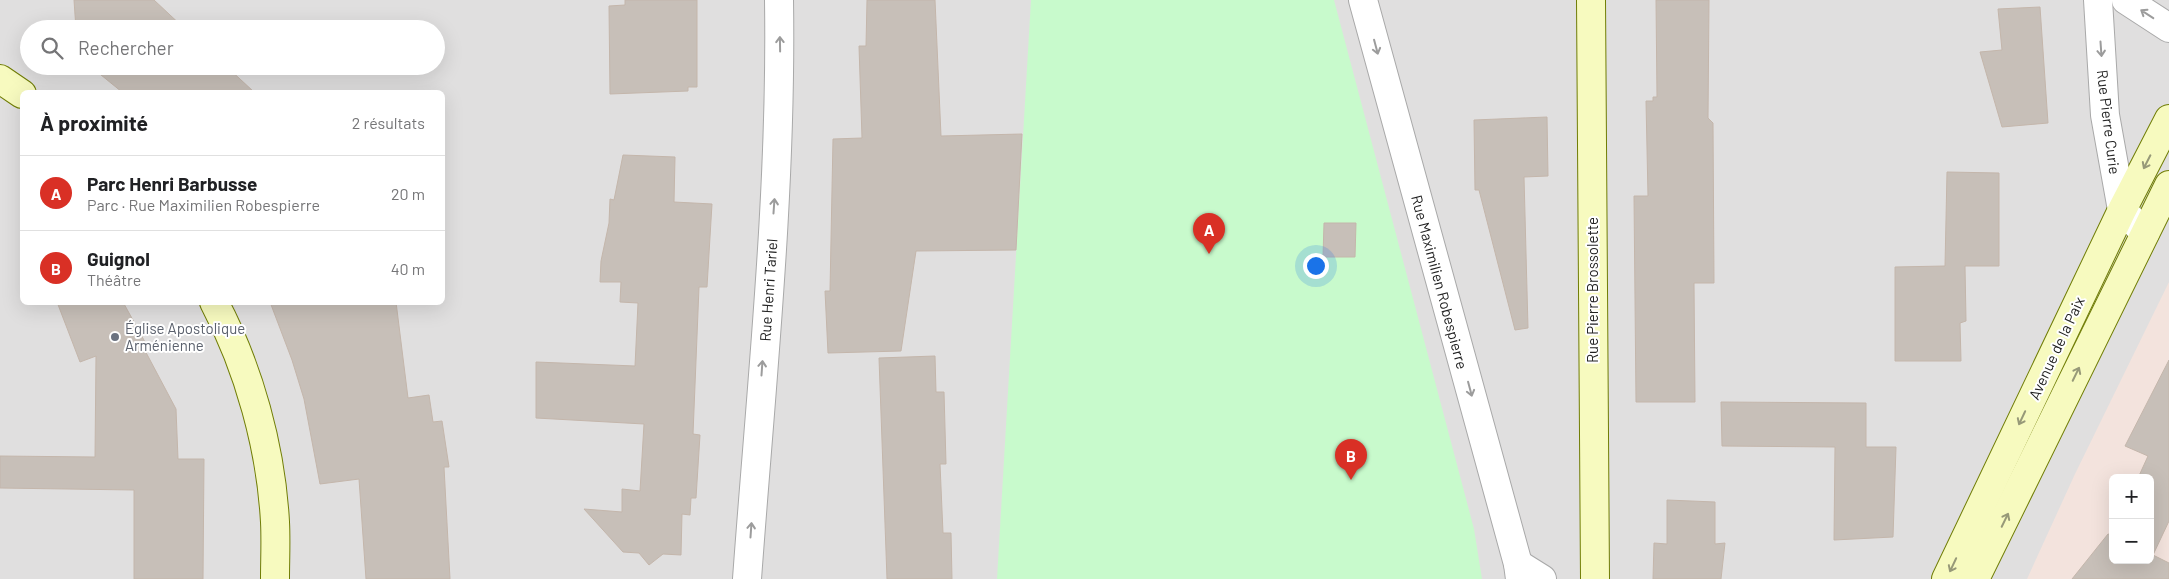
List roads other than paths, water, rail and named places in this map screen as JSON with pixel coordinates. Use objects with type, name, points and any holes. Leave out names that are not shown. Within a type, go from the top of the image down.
[{"type":"main road","name":"Rue Pierre Brossolette","points":[[1591,0],[1595,579]]},
{"type":"main road","points":[[0,78],[20,93]]},
{"type":"main road","name":"Avenue de la Paix","points":[[1946,579],[2122,210],[2169,119]]},
{"type":"main road","name":"Avenue de la Paix","points":[[1976,579],[2169,185]]},
{"type":"main road","points":[[215,305],[239,360],[256,412],[269,466],[275,522],[275,579]]},
{"type":"street","name":"Rue Henri Tariel","points":[[747,579],[774,196],[780,65],[779,0]]},
{"type":"street","name":"Rue Maximilien Robespierre","points":[[1363,0],[1519,571],[1542,579]]},
{"type":"street","name":"Rue Pierre Curie","points":[[2098,0],[2105,116],[2122,210]]},
{"type":"street","points":[[2126,0],[2169,28]]},
{"type":"street","points":[[2122,210],[2146,233]]},
{"type":"place","name":"Parc Henri Barbusse","points":[[1209,254]]},
{"type":"place","name":"Église Apostolique Arménienne","points":[[115,337]]},
{"type":"place","name":"Guignol","points":[[1351,480]]}]
